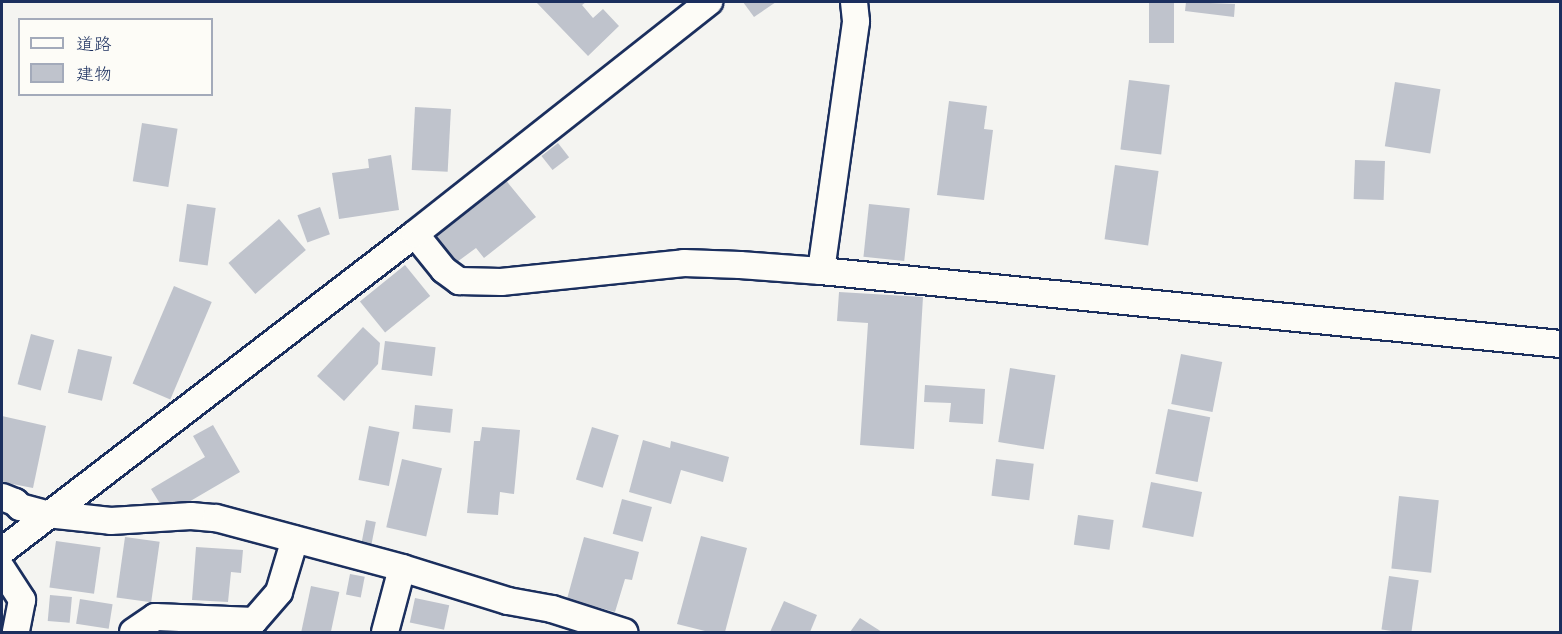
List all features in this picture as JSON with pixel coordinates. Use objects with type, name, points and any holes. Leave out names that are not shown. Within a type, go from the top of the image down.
[{"type":"street","points":[[2,551],[47,514],[415,234],[709,2]]},
{"type":"street","points":[[821,270],[856,21],[854,2]]},
{"type":"street","points":[[415,234],[444,270],[459,281],[465,282],[501,282],[684,263],[821,270],[1560,344]]},
{"type":"street","points":[[2,497],[15,502],[20,507],[47,514],[111,521],[204,516],[402,568],[508,601],[552,609],[624,633]]},
{"type":"street","points":[[133,633],[155,617],[254,621],[279,592],[295,539]]},
{"type":"street","points":[[385,633],[402,568]]},
{"type":"street","points":[[2,569],[22,600],[16,633]]},
{"type":"building","points":[[536,2],[586,2],[582,5],[593,18],[603,9],[619,26],[588,56]]},
{"type":"building","points":[[743,2],[776,2],[754,17]]},
{"type":"building","points":[[1149,2],[1174,2],[1174,43],[1149,43]]},
{"type":"building","points":[[1186,2],[1235,4],[1234,17],[1185,11]]},
{"type":"building","points":[[1129,80],[1170,85],[1161,154],[1120,149]]},
{"type":"building","points":[[1395,82],[1440,89],[1430,153],[1385,146]]},
{"type":"building","points":[[949,101],[987,106],[984,129],[993,130],[984,200],[937,195]]},
{"type":"building","points":[[415,107],[451,109],[448,172],[412,170]]},
{"type":"building","points":[[142,123],[178,129],[168,187],[133,181]]},
{"type":"building","points":[[558,143],[569,157],[553,170],[541,156]]},
{"type":"building","points":[[391,155],[399,210],[339,219],[332,173],[369,168],[368,159]]},
{"type":"building","points":[[1355,160],[1385,161],[1384,200],[1354,199]]},
{"type":"building","points":[[1115,165],[1159,171],[1148,245],[1105,239]]},
{"type":"building","points":[[504,178],[536,217],[484,258],[476,248],[457,262],[434,233]]},
{"type":"building","points":[[187,204],[216,208],[208,265],[179,261]]},
{"type":"building","points":[[869,204],[910,208],[904,261],[863,257]]},
{"type":"building","points":[[320,207],[330,234],[307,242],[297,215]]},
{"type":"building","points":[[279,219],[306,250],[255,294],[228,263]]},
{"type":"building","points":[[405,265],[430,296],[385,333],[360,302]]},
{"type":"building","points":[[174,286],[212,302],[170,400],[133,384]]},
{"type":"building","points":[[839,292],[923,297],[914,449],[860,445],[868,323],[837,321]]},
{"type":"building","points":[[363,327],[380,343],[378,364],[344,401],[317,376]]},
{"type":"building","points":[[31,334],[54,340],[41,390],[18,384]]},
{"type":"building","points":[[385,341],[436,347],[432,376],[381,370]]},
{"type":"building","points":[[78,349],[112,357],[102,401],[68,393]]},
{"type":"building","points":[[1181,354],[1222,362],[1212,412],[1171,404]]},
{"type":"building","points":[[1010,368],[1055,375],[1044,449],[998,442]]},
{"type":"building","points":[[925,385],[985,389],[983,424],[949,422],[951,403],[924,402]]},
{"type":"building","points":[[415,405],[453,409],[450,433],[412,429]]},
{"type":"building","points":[[1168,409],[1210,417],[1198,482],[1155,474]]},
{"type":"building","points":[[2,416],[46,426],[33,488],[2,482]]},
{"type":"building","points":[[213,425],[240,472],[187,503],[159,502],[151,489],[205,457],[193,436]]},
{"type":"building","points":[[369,426],[399,432],[389,486],[359,480]]},
{"type":"building","points":[[482,427],[520,430],[514,494],[500,492],[498,515],[467,513],[474,441],[480,441]]},
{"type":"building","points":[[592,427],[619,435],[603,488],[576,480]]},
{"type":"building","points":[[643,440],[670,448],[671,441],[729,457],[723,482],[681,470],[671,504],[629,492]]},
{"type":"building","points":[[402,459],[442,468],[426,536],[386,527]]},
{"type":"building","points":[[996,459],[1034,464],[1029,500],[991,496]]},
{"type":"building","points":[[1151,482],[1202,492],[1193,537],[1142,527]]},
{"type":"building","points":[[1399,496],[1439,500],[1431,573],[1391,569]]},
{"type":"building","points":[[622,499],[652,507],[643,542],[613,534]]},
{"type":"building","points":[[1078,515],[1114,520],[1109,550],[1074,545]]},
{"type":"building","points":[[366,520],[376,522],[371,545],[361,544]]},
{"type":"building","points":[[701,536],[747,548],[725,632],[709,632],[677,624]]},
{"type":"building","points":[[125,537],[160,542],[151,602],[117,597]]},
{"type":"building","points":[[584,537],[639,552],[632,580],[625,579],[615,612],[567,599]]},
{"type":"building","points":[[56,541],[101,547],[94,594],[49,588]]},
{"type":"building","points":[[196,547],[243,550],[241,573],[231,572],[228,602],[192,600]]},
{"type":"building","points":[[350,574],[365,577],[361,597],[346,595]]},
{"type":"building","points":[[1389,576],[1419,580],[1411,632],[1381,629]]},
{"type":"building","points":[[311,586],[339,592],[331,632],[301,632]]},
{"type":"building","points":[[50,595],[72,597],[70,623],[48,621]]},
{"type":"building","points":[[415,598],[449,605],[444,630],[410,622]]},
{"type":"building","points":[[80,599],[113,604],[109,629],[76,624]]},
{"type":"building","points":[[784,601],[817,615],[810,632],[770,632]]},
{"type":"building","points":[[860,618],[882,632],[850,632]]}]
